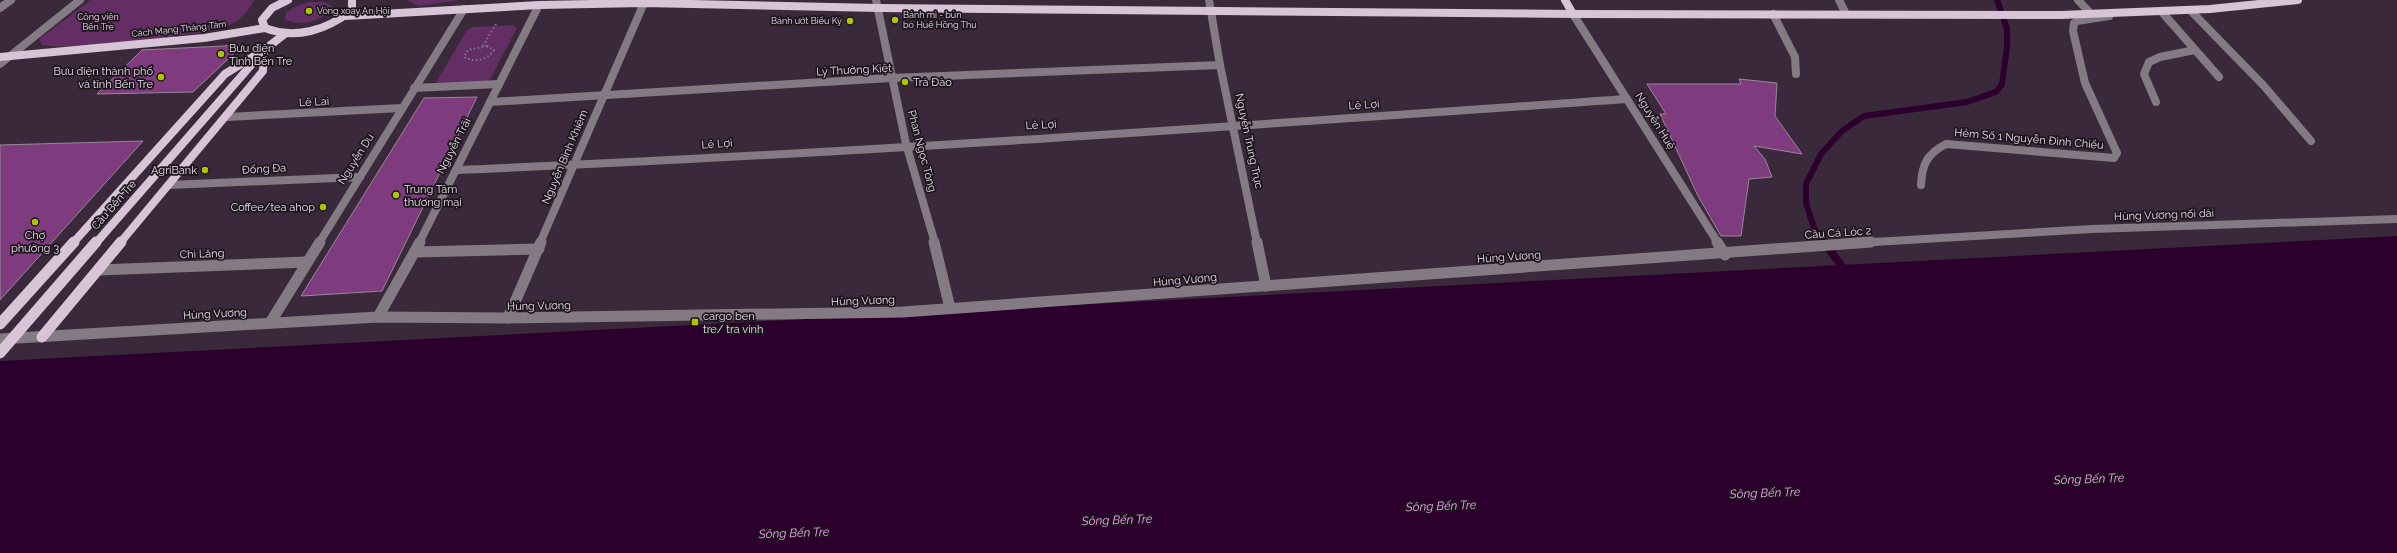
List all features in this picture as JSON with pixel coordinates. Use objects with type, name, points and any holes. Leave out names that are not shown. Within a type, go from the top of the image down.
[{"type":"main road","points":[[288,0],[265,14],[262,20],[265,28],[286,33],[312,30],[345,16],[352,10],[352,0]]},
{"type":"main road","name":"Nguyễn Huệ","points":[[1565,0],[1573,14]]},
{"type":"main road","points":[[345,16],[579,2],[877,4],[1211,10],[1573,14],[2091,14],[2190,10],[2298,0]]},
{"type":"main road","name":"Cách Mạng Tháng Tám","points":[[4,57],[204,38],[265,28]]},
{"type":"main road","points":[[0,324],[225,74],[264,50],[286,33]]},
{"type":"main road","points":[[42,337],[227,117],[263,71],[264,50]]},
{"type":"main road","name":"Cầu Bến Tre","points":[[0,353],[264,50]]},
{"type":"street","points":[[0,8],[11,0]]},
{"type":"street","points":[[0,64],[4,57],[80,0]]},
{"type":"street","name":"Nguyễn Trung Trực","points":[[1209,0],[1220,65],[1234,126],[1266,286]]},
{"type":"street","points":[[1838,0],[1846,14]]},
{"type":"street","points":[[2078,0],[2091,14]]},
{"type":"street","name":"Nguyễn Bỉnh Khiêm","points":[[508,318],[644,3]]},
{"type":"street","name":"Phan Ngọc Tòng","points":[[877,4],[891,78],[906,144],[929,220],[950,308]]},
{"type":"street","name":"Nguyễn Trãi","points":[[378,317],[415,252],[539,5]]},
{"type":"street","name":"Nguyễn Du","points":[[270,323],[464,9]]},
{"type":"street","points":[[2190,10],[2264,86],[2312,141]]},
{"type":"street","points":[[2161,11],[2219,77]]},
{"type":"street","name":"Hẻm Số 1 Nguyễn Đình Chiểu","points":[[1921,185],[1922,169],[1928,154],[1946,144],[2114,158],[2117,153],[2085,83],[2073,31],[2074,23],[2127,12]]},
{"type":"street","name":"Nguyễn Huệ","points":[[1573,14],[1725,254]]},
{"type":"street","points":[[1774,14],[1795,57],[1796,74]]},
{"type":"street","points":[[2156,102],[2144,74],[2149,62],[2160,57],[2195,50]]},
{"type":"street","name":"Lý Thường Kiệt","points":[[490,102],[891,78],[1220,65]]},
{"type":"street","points":[[414,88],[499,84]]},
{"type":"street","name":"Lê Lợi","points":[[456,170],[575,165],[906,144],[1234,126],[1627,99]]},
{"type":"street","name":"Lê Lai","points":[[227,117],[402,108]]},
{"type":"street","name":"Đống Đa","points":[[169,185],[360,177]]},
{"type":"street","name":"Hùng Vương nối dài","points":[[1931,238],[2092,229],[2397,219]]},
{"type":"street","name":"Cầu Cá Lóc 2","points":[[1725,254],[1931,238]]},
{"type":"street","points":[[415,252],[539,249]]},
{"type":"street","name":"Hùng Vương","points":[[0,339],[378,317],[508,318],[848,313],[950,308],[1725,254]]},
{"type":"street","name":"Chi Lăng","points":[[98,270],[307,262]]},
{"type":"path","points":[[483,46],[493,48],[492,55],[474,61],[464,58],[468,50],[483,46],[505,7]]},
{"type":"green space","name":"Công viên Bến Tre","points":[[91,0],[254,0],[239,20],[217,29],[167,38],[107,44],[79,46],[42,45],[39,39]]},
{"type":"green space","points":[[406,0],[459,0],[419,6]]},
{"type":"green space","points":[[310,2],[324,2],[332,6],[332,9],[322,17],[310,22],[296,23],[285,19],[286,13],[296,6]]},
{"type":"green space","points":[[513,25],[517,28],[489,81],[435,84],[467,30],[473,27]]},
{"type":"water","name":"Sông Bến Tre","points":[[2397,236],[2397,553],[0,553],[0,361]]},
{"type":"building","name":"Bưu điện thành phố và tỉnh Bến Tre","points":[[243,45],[193,92],[97,94],[142,50]]},
{"type":"building","points":[[1739,79],[1777,83],[1775,116],[1802,154],[1754,146],[1765,159],[1772,177],[1749,179],[1741,236],[1721,236],[1698,196],[1660,114],[1666,114],[1647,84],[1741,84]]},
{"type":"building","name":"Trung Tâm thương mại","points":[[477,97],[382,291],[301,296],[424,98]]},
{"type":"building","name":"Chợ phường 3","points":[[143,141],[0,300],[0,145]]},
{"type":"waterway","points":[[1825,243],[1814,228],[1806,203],[1806,184],[1821,154],[1842,131],[1864,116],[1967,102],[1996,92],[2002,84],[2007,47],[2007,29],[1997,0]]},
{"type":"waterway","points":[[1824,242],[1846,272]]},
{"type":"place","name":"Vòng xoay An Hội","points":[[309,11]]},
{"type":"place","name":"Bánh mì - bún bò Huế Hồng Thu","points":[[895,20]]},
{"type":"place","name":"Bánh ướt Biếu Ký","points":[[850,21]]},
{"type":"place","name":"Bưu điện Tỉnh Bến Tre","points":[[221,54]]},
{"type":"place","name":"Bưu điện thành phố và tỉnh Bến Tre","points":[[161,77]]},
{"type":"place","name":"Trà Đào","points":[[905,82]]},
{"type":"place","name":"AgriBank","points":[[205,170]]},
{"type":"place","name":"Trung Tâm thương mại","points":[[396,195]]},
{"type":"place","name":"Coffee/tea ahop","points":[[323,207]]},
{"type":"place","name":"Chợ phường 3","points":[[35,222]]},
{"type":"place","name":"cargo ben tre/ tra vinh","points":[[695,322]]}]
